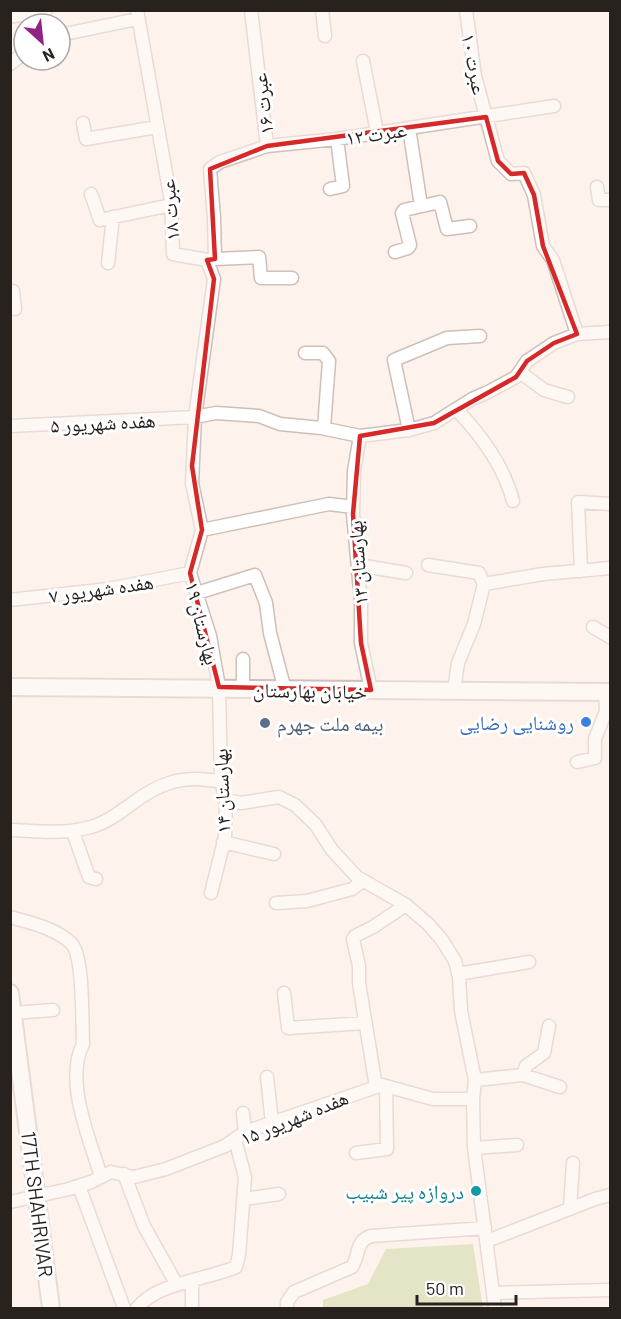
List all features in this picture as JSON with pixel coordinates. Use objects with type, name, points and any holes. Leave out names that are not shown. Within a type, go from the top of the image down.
[{"type":"main road","name":"خیابان بهارستان","points":[[10,687],[219,687],[609,695]]},
{"type":"main road","name":"17TH SHAHRIVAR","points":[[10,993],[51,1308]]},
{"type":"street","name":"عبرت ۱۶","points":[[211,259],[214,218],[210,169],[220,162],[267,146],[251,10]]},
{"type":"street","points":[[322,10],[325,36]]},
{"type":"street","name":"عبرت ۱۰","points":[[466,10],[475,76],[498,161],[511,174],[524,173],[534,195],[543,246],[553,260],[578,334]]},
{"type":"street","points":[[72,32],[137,15]]},
{"type":"street","name":"عبرت ۱۸","points":[[137,15],[171,205],[173,254],[211,259]]},
{"type":"street","points":[[363,61],[377,132]]},
{"type":"street","name":"عبرت ۱۲","points":[[267,146],[337,139],[554,106]]},
{"type":"street","points":[[83,123],[86,139],[157,127]]},
{"type":"street","points":[[409,128],[421,206]]},
{"type":"street","points":[[330,189],[343,186],[337,139]]},
{"type":"street","points":[[597,187],[599,200],[610,200]]},
{"type":"street","points":[[91,194],[100,220],[171,205]]},
{"type":"street","points":[[395,252],[408,248],[410,244],[403,211],[440,202],[447,229],[470,226]]},
{"type":"street","points":[[108,263],[112,218]]},
{"type":"street","points":[[195,417],[214,279],[211,259],[260,257],[261,278],[292,278]]},
{"type":"street","points":[[10,291],[13,291],[15,309]]},
{"type":"street","name":"هفده شهریور ۵","points":[[10,426],[195,417],[216,413],[259,416],[280,424],[324,428],[360,436],[409,430],[434,423],[516,377],[527,361],[554,343],[578,334],[610,332]]},
{"type":"street","points":[[409,430],[394,360],[447,338],[480,336]]},
{"type":"street","points":[[305,353],[323,353],[328,361],[324,428]]},
{"type":"street","points":[[520,372],[544,390],[568,397]]},
{"type":"street","points":[[456,409],[475,428],[494,458],[508,483],[513,501]]},
{"type":"street","name":"بهارستان ۱۹","points":[[195,417],[192,483],[202,530],[190,573],[210,636],[219,687]]},
{"type":"street","name":"بهارستان ۱۳","points":[[360,436],[354,471],[353,507],[361,643],[371,690]]},
{"type":"street","points":[[581,571],[578,502],[610,504]]},
{"type":"street","points":[[202,530],[329,504],[353,507]]},
{"type":"street","points":[[358,565],[406,573]]},
{"type":"street","points":[[428,565],[479,573],[484,584],[474,624],[458,663],[454,691]]},
{"type":"street","points":[[484,584],[543,574],[610,568]]},
{"type":"street","name":"هفده شهریور ۷","points":[[10,600],[108,589],[190,573]]},
{"type":"street","points":[[197,593],[255,575],[266,603],[270,633],[285,690]]},
{"type":"street","points":[[593,627],[610,637]]},
{"type":"street","points":[[243,659],[243,689]]},
{"type":"street","name":"بهارستان ۱۴","points":[[211,893],[224,842],[226,800],[221,782],[219,687]]},
{"type":"street","points":[[577,762],[595,758],[595,739],[606,711],[609,695]]},
{"type":"street","points":[[10,830],[73,832],[97,826],[162,784],[201,778],[221,782]]},
{"type":"street","points":[[226,800],[241,803],[279,797],[295,805],[315,824],[338,857],[357,877],[406,905],[428,924],[455,961],[474,1088],[474,1148],[495,1308]]},
{"type":"street","points":[[73,832],[89,878],[96,879]]},
{"type":"street","points":[[224,842],[274,854]]},
{"type":"street","points":[[276,903],[307,901],[352,889],[363,880]]},
{"type":"street","points":[[356,1153],[387,1149],[381,1086],[365,1023],[359,966],[353,937],[374,927],[406,905]]},
{"type":"street","points":[[10,917],[55,932],[73,944],[80,966],[83,1044],[79,1053],[75,1083],[100,1177]]},
{"type":"street","points":[[458,974],[529,962]]},
{"type":"street","points":[[284,993],[288,1028],[365,1023]]},
{"type":"street","points":[[13,1013],[53,1010]]},
{"type":"street","points":[[523,1075],[526,1066],[544,1053],[549,1026]]},
{"type":"street","points":[[381,1086],[434,1099],[523,1075],[560,1087]]},
{"type":"street","points":[[267,1077],[272,1123]]},
{"type":"street","name":"هفده شهریور ۱۵","points":[[10,1202],[79,1186],[111,1172],[134,1177],[166,1169],[225,1146],[240,1135],[381,1086]]},
{"type":"street","points":[[137,1308],[143,1301],[177,1285],[236,1267],[245,1177],[240,1135],[243,1113]]},
{"type":"street","points":[[474,1148],[517,1145]]},
{"type":"street","points":[[570,1208],[573,1163]]},
{"type":"street","points":[[124,1174],[144,1226],[177,1285]]},
{"type":"street","points":[[79,1186],[124,1308]]},
{"type":"street","points":[[243,1199],[279,1194]]},
{"type":"street","points":[[487,1241],[570,1208],[610,1195]]},
{"type":"street","points":[[287,1308],[287,1302],[294,1292],[352,1267],[360,1242],[364,1238],[485,1228]]},
{"type":"street","points":[[192,1281],[192,1308]]},
{"type":"street","points":[[493,1293],[610,1290]]},
{"type":"highlighted area","points":[[486,117],[498,161],[511,174],[524,173],[534,195],[543,246],[577,334],[554,343],[527,361],[516,377],[434,423],[360,436],[353,514],[361,643],[371,690],[219,687],[190,573],[202,530],[192,466],[214,279],[207,260],[215,259],[210,169],[267,146]]},
{"type":"green space","points":[[473,1244],[483,1308],[323,1308],[323,1300],[368,1284],[386,1249]]},
{"type":"place","name":"روشنایی رضایی","points":[[586,722]]},
{"type":"place","name":"بیمه ملت جهرم","points":[[265,723]]},
{"type":"place","name":"دروازه پیر شبیب","points":[[476,1191]]}]
